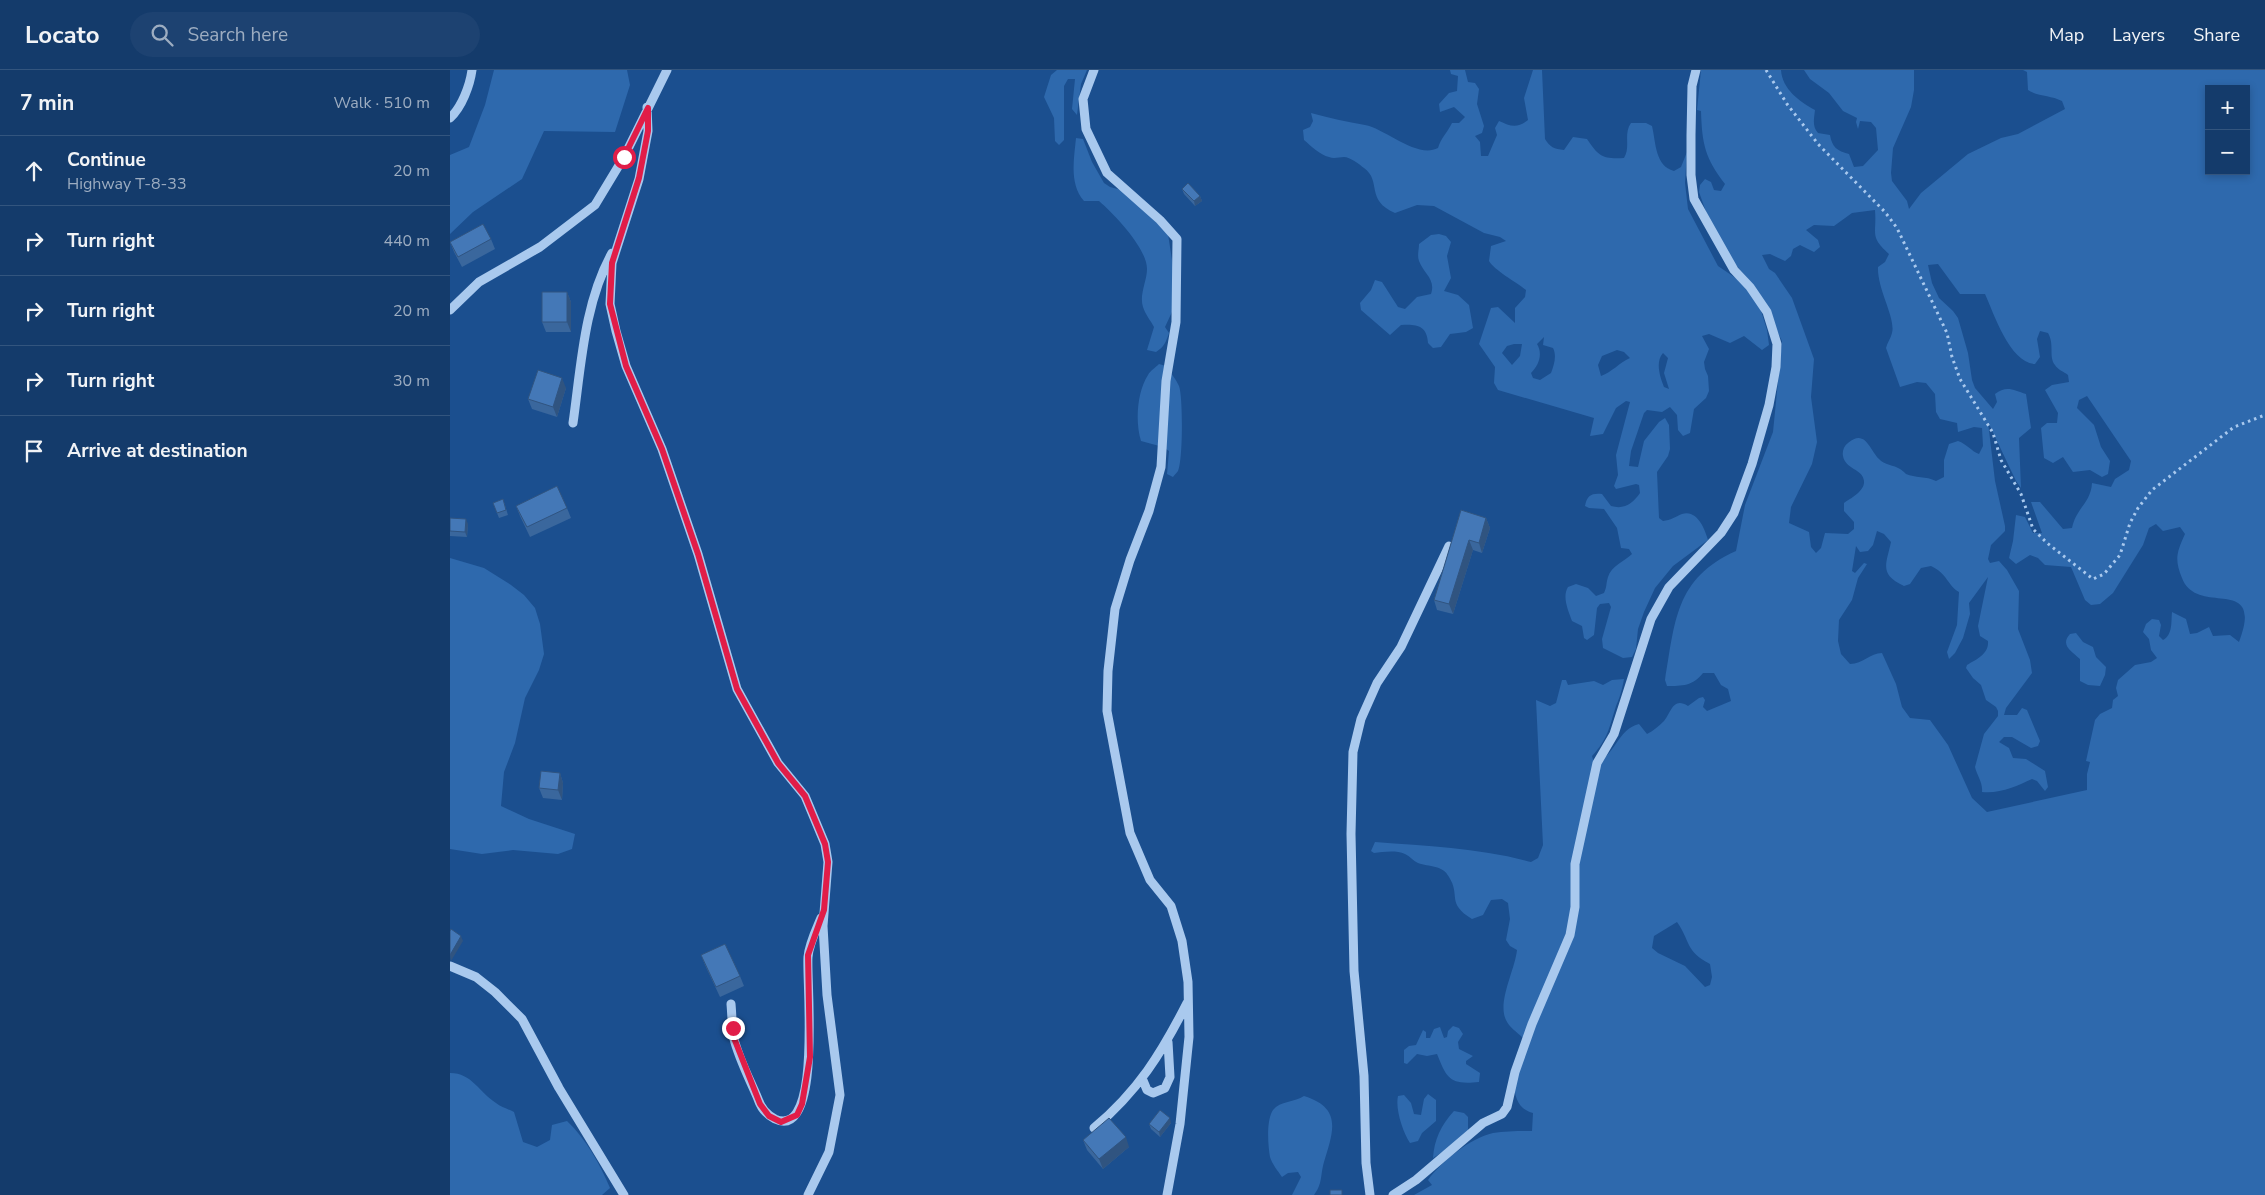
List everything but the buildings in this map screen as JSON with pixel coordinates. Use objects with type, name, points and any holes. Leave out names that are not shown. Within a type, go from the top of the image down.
[{"type":"street","points":[[450,118],[471,82],[472,70]]},
{"type":"street","points":[[450,310],[479,282],[540,247],[595,205],[624,157],[666,70]]},
{"type":"street","points":[[1094,70],[1083,99],[1086,129],[1107,173],[1160,220],[1177,239],[1176,322],[1166,381],[1161,467],[1115,609],[1108,671],[1107,711],[1130,833],[1150,880],[1171,906],[1182,941],[1188,1000],[1189,1037],[1180,1124],[1167,1195]]},
{"type":"street","points":[[1393,1195],[1416,1180],[1483,1123],[1502,1114],[1507,1107],[1515,1072],[1532,1024],[1570,935],[1575,906],[1575,864],[1597,763],[1614,734],[1651,619],[1669,587],[1721,533],[1734,513],[1752,464],[1769,405],[1776,368],[1777,344],[1767,312],[1750,287],[1734,270],[1694,199],[1691,175],[1691,135],[1692,86],[1696,70]]},
{"type":"street","points":[[648,108],[648,131],[639,178],[612,263],[610,304],[626,366],[662,449],[698,554],[737,689],[778,763],[805,796],[825,844],[828,862],[823,926],[827,995],[840,1095],[829,1152],[808,1195]]},
{"type":"street","points":[[573,423],[585,339],[600,275],[618,242]]},
{"type":"street","points":[[1370,1195],[1366,1163],[1364,1076],[1354,971],[1351,834],[1353,752],[1361,719],[1377,683],[1400,647],[1448,546]]},
{"type":"street","points":[[731,1004],[734,1038],[760,1104],[769,1116],[781,1122],[791,1119],[797,1115],[802,1104],[810,1057],[808,955],[824,910]]},
{"type":"street","points":[[450,966],[476,977],[522,1019],[559,1088],[624,1195]]},
{"type":"street","points":[[1094,1128],[1118,1107],[1142,1078],[1168,1041],[1188,1000]]},
{"type":"street","points":[[1142,1078],[1147,1090],[1153,1093],[1165,1088],[1170,1077],[1168,1041]]},
{"type":"path","points":[[1766,70],[1787,104],[1818,144],[1879,206],[1897,228],[1947,334],[1952,357],[1960,379],[1993,433],[2001,460],[2022,494],[2033,529],[2047,543],[2093,579],[2104,574],[2120,555],[2130,523],[2138,508],[2152,490],[2234,427],[2265,415]]},
{"type":"shaded area","points":[[494,70],[627,70],[630,85],[615,132],[544,131],[522,179],[473,212],[450,234],[450,155],[469,147],[485,105]]},
{"type":"shaded area","points":[[1057,70],[1087,70],[1081,84],[1077,115],[1072,109],[1075,79],[1068,79],[1064,86],[1064,140],[1059,145],[1055,141],[1054,118],[1044,97],[1051,75]]},
{"type":"shaded area","points":[[1450,70],[1465,70],[1468,82],[1475,83],[1479,89],[1477,104],[1484,126],[1482,133],[1475,136],[1480,142],[1481,156],[1488,156],[1497,135],[1495,128],[1499,121],[1514,126],[1528,120],[1524,98],[1533,70],[1542,70],[1545,139],[1553,147],[1564,150],[1573,137],[1587,139],[1602,156],[1624,158],[1631,123],[1646,123],[1652,126],[1657,153],[1663,164],[1668,168],[1674,171],[1681,167],[1687,152],[1685,183],[1688,209],[1718,266],[1743,283],[1758,301],[1767,330],[1769,345],[1762,350],[1744,336],[1730,343],[1709,334],[1702,336],[1709,349],[1704,362],[1708,376],[1709,391],[1706,398],[1694,409],[1690,433],[1683,436],[1678,430],[1677,415],[1670,407],[1662,412],[1647,410],[1644,413],[1631,451],[1629,466],[1638,467],[1644,441],[1659,422],[1665,418],[1669,425],[1670,449],[1668,456],[1657,472],[1659,518],[1663,521],[1682,514],[1692,514],[1700,521],[1708,540],[1673,566],[1655,588],[1638,629],[1636,649],[1632,657],[1623,658],[1603,648],[1602,639],[1611,607],[1609,603],[1600,604],[1597,608],[1594,635],[1587,640],[1584,638],[1582,626],[1572,621],[1566,604],[1566,591],[1568,587],[1576,584],[1588,588],[1596,596],[1604,593],[1612,570],[1632,554],[1629,549],[1621,548],[1617,528],[1604,509],[1585,506],[1587,499],[1593,494],[1602,494],[1611,506],[1620,507],[1631,503],[1640,493],[1639,485],[1636,484],[1616,489],[1614,486],[1618,475],[1616,455],[1630,402],[1626,401],[1616,408],[1603,434],[1590,436],[1594,418],[1498,390],[1494,383],[1495,367],[1479,344],[1491,308],[1498,307],[1515,323],[1515,308],[1525,297],[1526,290],[1500,272],[1489,261],[1491,246],[1506,241],[1500,237],[1484,233],[1434,206],[1417,205],[1395,213],[1380,202],[1372,179],[1364,168],[1346,157],[1333,158],[1326,156],[1304,140],[1303,130],[1310,127],[1313,121],[1311,113],[1365,125],[1421,150],[1438,148],[1452,123],[1459,123],[1465,117],[1454,107],[1440,112],[1439,104],[1449,93],[1457,91],[1458,76],[1451,74]],"holes":[[[1544,337],[1543,345],[1553,348],[1555,354],[1551,373],[1540,380],[1533,378],[1531,373],[1539,359],[1540,352],[1537,344]],[[1522,344],[1520,356],[1512,365],[1502,353],[1507,346]],[[1617,350],[1624,352],[1630,358],[1601,376],[1598,365],[1602,356]],[[1663,353],[1668,358],[1664,373],[1669,389],[1664,387],[1660,374],[1659,361]]]},
{"type":"shaded area","points":[[1701,70],[1781,70],[1788,89],[1798,99],[1815,110],[1814,125],[1818,133],[1830,135],[1832,143],[1836,148],[1849,154],[1854,167],[1863,166],[1878,150],[1876,128],[1871,122],[1860,121],[1858,129],[1857,118],[1843,111],[1829,93],[1810,79],[1804,70],[1914,70],[1914,90],[1911,107],[1893,148],[1891,173],[1892,181],[1907,201],[1909,209],[1921,193],[1968,154],[2001,138],[2018,134],[2065,109],[2062,101],[2028,90],[2027,72],[2023,70],[2265,70],[2265,1195],[1414,1195],[1432,1185],[1428,1180],[1440,1166],[1475,1140],[1493,1133],[1532,1131],[1533,1113],[1523,1108],[1515,1092],[1514,1081],[1523,1038],[1509,1025],[1504,1013],[1505,995],[1517,950],[1510,946],[1506,940],[1510,919],[1508,903],[1502,899],[1491,900],[1483,915],[1472,919],[1456,904],[1454,889],[1443,870],[1418,863],[1407,855],[1398,852],[1374,853],[1371,851],[1375,842],[1473,851],[1531,862],[1538,858],[1543,845],[1536,700],[1550,706],[1556,703],[1562,680],[1566,680],[1568,685],[1594,681],[1603,685],[1612,680],[1624,679],[1607,733],[1602,744],[1592,756],[1594,763],[1607,756],[1621,737],[1632,727],[1639,724],[1647,734],[1654,730],[1664,721],[1676,704],[1688,706],[1703,697],[1705,700],[1703,707],[1707,711],[1731,701],[1728,689],[1721,685],[1714,673],[1703,673],[1695,681],[1682,685],[1667,686],[1665,680],[1676,621],[1681,604],[1689,588],[1701,574],[1716,562],[1736,551],[1745,505],[1773,432],[1782,341],[1755,287],[1729,257],[1710,223],[1699,192],[1700,185],[1705,179],[1711,182],[1714,190],[1721,191],[1725,184],[1713,166],[1706,150],[1702,133],[1701,111],[1697,110]],"holes":[[[1875,210],[1876,239],[1889,254],[1885,262],[1878,267],[1878,276],[1893,327],[1886,348],[1900,387],[1917,382],[1926,383],[1935,394],[1936,412],[1940,419],[1957,423],[1958,432],[1974,427],[1982,428],[1983,446],[1979,454],[1958,441],[1949,444],[1944,460],[1944,477],[1936,481],[1906,474],[1898,468],[1884,463],[1863,439],[1854,439],[1843,450],[1844,460],[1861,474],[1864,481],[1860,491],[1844,503],[1844,511],[1854,522],[1854,529],[1848,534],[1825,533],[1821,548],[1816,553],[1811,547],[1809,532],[1789,523],[1791,507],[1812,464],[1817,442],[1811,397],[1814,359],[1792,298],[1775,273],[1769,269],[1762,255],[1770,254],[1785,261],[1791,256],[1793,249],[1800,245],[1814,252],[1820,247],[1818,240],[1806,230],[1814,225],[1834,226],[1852,213]],[[1938,264],[1960,294],[1985,294],[2004,336],[2011,347],[2026,362],[2035,364],[2040,357],[2037,339],[2040,331],[2048,333],[2053,362],[2057,368],[2068,375],[2069,382],[2052,385],[2045,390],[2058,413],[2057,423],[2047,423],[2041,428],[2044,458],[2053,463],[2063,457],[2073,472],[2090,470],[2102,477],[2108,474],[2110,461],[2101,447],[2094,425],[2077,408],[2079,400],[2087,396],[2131,461],[2129,470],[2115,479],[2111,487],[2092,483],[2089,496],[2077,515],[2072,528],[2063,529],[2040,502],[2031,502],[2042,533],[2033,533],[2025,517],[2016,515],[2009,558],[2016,564],[2030,555],[2038,558],[2045,565],[2071,567],[2085,600],[2091,605],[2100,604],[2113,593],[2143,545],[2149,528],[2156,524],[2163,531],[2180,527],[2185,534],[2178,551],[2177,560],[2182,578],[2190,589],[2201,595],[2236,602],[2243,609],[2245,621],[2239,642],[2230,635],[2213,636],[2209,627],[2190,634],[2186,619],[2172,612],[2170,631],[2163,640],[2159,636],[2161,625],[2159,620],[2152,619],[2146,624],[2143,632],[2149,639],[2151,650],[2157,658],[2151,662],[2135,665],[2118,680],[2116,688],[2118,696],[2113,700],[2112,708],[2100,714],[2095,720],[2086,761],[2090,762],[2087,774],[2087,790],[1987,812],[1972,798],[1948,745],[1930,720],[1910,718],[1902,707],[1896,684],[1882,653],[1878,653],[1855,664],[1850,664],[1841,654],[1838,641],[1839,620],[1852,600],[1858,578],[1867,564],[1864,563],[1855,573],[1852,571],[1856,546],[1860,552],[1868,551],[1873,545],[1877,531],[1884,534],[1891,542],[1886,568],[1896,582],[1904,586],[1910,584],[1921,568],[1931,566],[1941,572],[1959,592],[1957,625],[1947,652],[1949,659],[1955,653],[1963,638],[1970,614],[1969,603],[1988,577],[1978,626],[1980,636],[1988,641],[1988,646],[1982,656],[1967,665],[1966,668],[1981,685],[1986,700],[1996,707],[1998,711],[1998,716],[1984,734],[1975,767],[1981,782],[1982,792],[2002,791],[2032,779],[2037,781],[2045,791],[2048,787],[2045,771],[2026,759],[2013,758],[2009,748],[1999,742],[2004,737],[2012,737],[2031,748],[2038,746],[2040,741],[2027,710],[2022,708],[2017,715],[2004,715],[2006,708],[2032,673],[2030,660],[2018,629],[2019,591],[2007,570],[1999,561],[1990,563],[1988,559],[1991,545],[2005,531],[1995,481],[1988,422],[2021,488],[2019,438],[2031,428],[2026,394],[2010,389],[1999,391],[1995,394],[1997,402],[1993,409],[1975,388],[1958,318],[1939,298],[1932,283],[1928,265]],[[1677,922],[1692,950],[1710,964],[1712,977],[1710,985],[1705,987],[1685,966],[1658,953],[1652,948],[1654,936]]]},
{"type":"shaded area","points":[[1076,138],[1083,139],[1092,162],[1104,183],[1110,187],[1125,191],[1168,234],[1178,299],[1165,327],[1169,333],[1167,339],[1156,352],[1147,350],[1154,327],[1145,312],[1142,302],[1147,274],[1146,261],[1142,251],[1129,232],[1113,214],[1099,201],[1084,201],[1079,194],[1074,179]]},
{"type":"shaded area","points":[[1439,234],[1446,236],[1451,242],[1447,256],[1451,278],[1444,291],[1458,295],[1469,305],[1473,328],[1466,332],[1450,334],[1441,347],[1433,348],[1428,343],[1425,332],[1420,327],[1401,325],[1390,335],[1361,310],[1360,303],[1371,290],[1375,280],[1382,282],[1398,307],[1405,309],[1417,297],[1431,294],[1431,280],[1418,259],[1419,244],[1431,235]]},
{"type":"shaded area","points":[[1159,364],[1166,366],[1178,383],[1180,392],[1181,455],[1178,471],[1173,477],[1167,474],[1169,451],[1163,447],[1141,441],[1138,425],[1138,407],[1141,390],[1149,374]]},
{"type":"shaded area","points":[[450,558],[484,568],[524,595],[535,608],[540,624],[544,654],[539,670],[525,698],[515,743],[504,772],[501,806],[529,819],[575,834],[572,849],[558,854],[513,850],[482,854],[450,849]]},
{"type":"shaded area","points":[[2076,633],[2083,642],[2093,647],[2096,657],[2106,667],[2100,686],[2088,685],[2080,681],[2080,659],[2066,645],[2070,634]]},
{"type":"shaded area","points":[[1453,1026],[1459,1028],[1463,1034],[1458,1042],[1459,1049],[1473,1056],[1466,1061],[1466,1064],[1480,1073],[1479,1082],[1469,1083],[1451,1079],[1447,1075],[1437,1054],[1427,1056],[1417,1054],[1407,1064],[1404,1063],[1404,1050],[1409,1046],[1416,1045],[1423,1030],[1426,1032],[1426,1038],[1430,1038],[1434,1029],[1440,1027],[1444,1038],[1447,1037],[1448,1031]]},
{"type":"shaded area","points":[[450,1073],[464,1076],[490,1099],[514,1112],[523,1142],[537,1147],[550,1140],[552,1125],[567,1121],[592,1152],[610,1188],[602,1195],[450,1195]]},
{"type":"shaded area","points":[[1428,1094],[1436,1100],[1436,1121],[1422,1133],[1418,1141],[1410,1143],[1400,1120],[1398,1096],[1404,1095],[1411,1103],[1414,1114],[1421,1115],[1424,1099]]},
{"type":"shaded area","points":[[1304,1096],[1325,1107],[1330,1114],[1332,1131],[1317,1191],[1314,1195],[1292,1195],[1301,1177],[1298,1172],[1288,1173],[1282,1177],[1275,1167],[1270,1157],[1268,1127],[1273,1110],[1276,1107]]},
{"type":"shaded area","points":[[1454,1111],[1464,1113],[1468,1117],[1468,1133],[1458,1142],[1433,1158],[1439,1133]]},
{"type":"route","points":[[624,157],[648,108],[648,131],[639,178],[612,263],[610,283],[610,304],[626,366],[662,449],[698,554],[737,689],[778,763],[805,796],[825,844],[828,862],[824,910],[814,933],[808,955],[807,985],[810,1057],[802,1104],[797,1115],[781,1122],[769,1116],[760,1104],[734,1038],[733,1028]]}]
